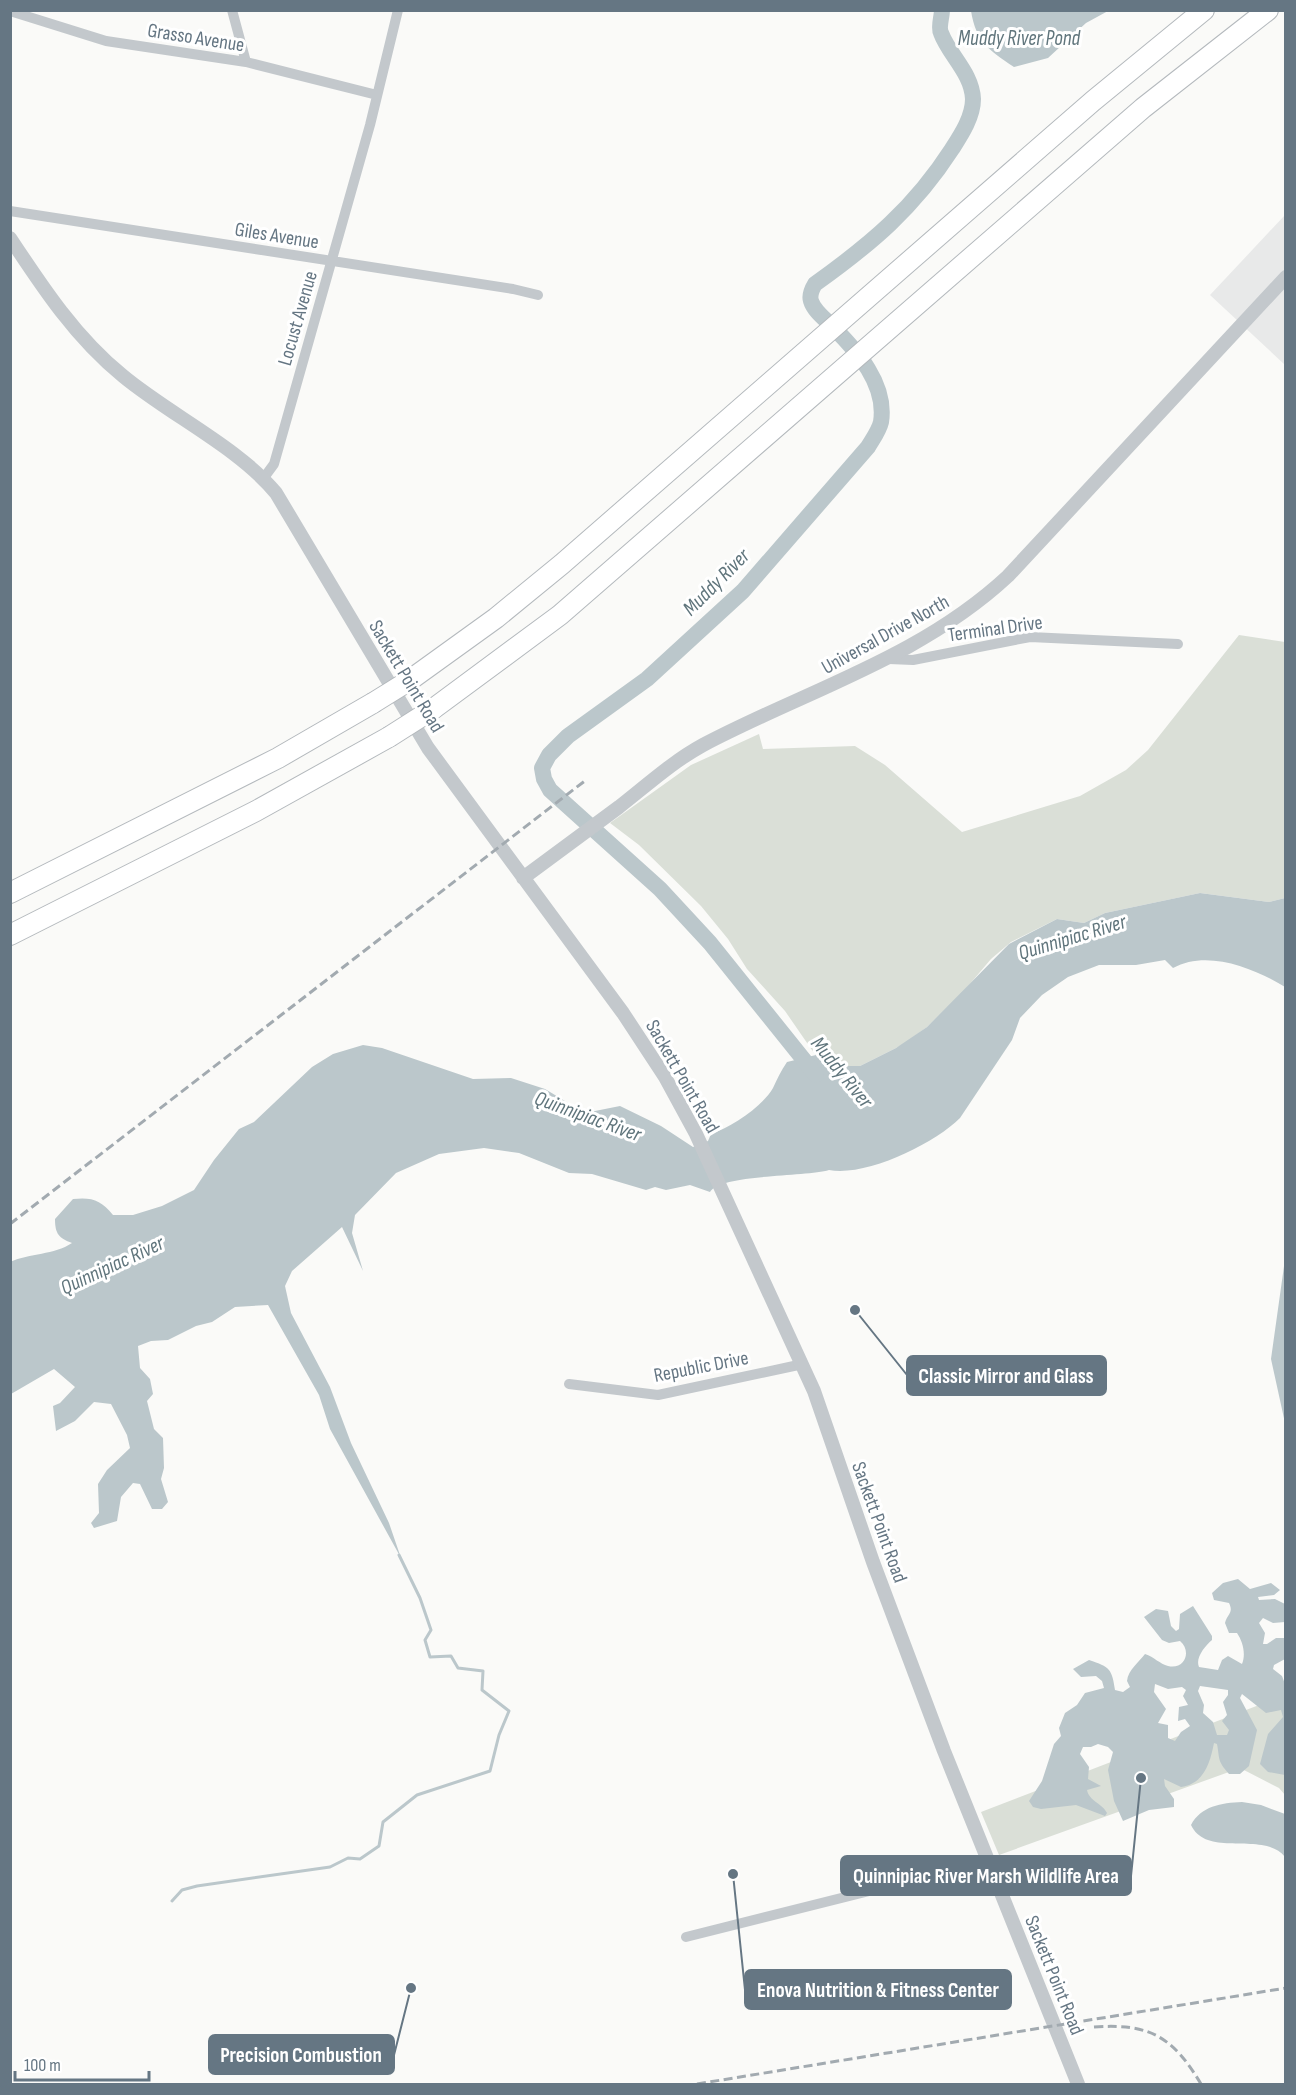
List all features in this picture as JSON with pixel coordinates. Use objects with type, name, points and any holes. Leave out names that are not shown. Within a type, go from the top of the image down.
[{"type":"highway","points":[[10,893],[278,758],[410,680],[527,593],[1093,101],[1204,10]]},
{"type":"highway","points":[[10,936],[266,806],[389,737],[433,709],[560,615],[1143,108],[1268,10]]},
{"type":"street","points":[[232,10],[246,62]]},
{"type":"street","name":"Locust Avenue","points":[[263,479],[274,464],[332,261],[399,10]]},
{"type":"street","name":"Grasso Avenue","points":[[10,11],[106,41],[246,62],[377,95]]},
{"type":"street","name":"Giles Avenue","points":[[10,211],[513,289],[538,295]]},
{"type":"street","name":"Sackett Point Road","points":[[10,238],[44,288],[90,346],[123,377],[263,479],[290,515],[375,664],[428,748],[637,1033],[670,1085],[803,1364],[874,1565],[1078,2085]]},
{"type":"street","name":"Universal Drive North","points":[[523,878],[667,768],[702,746],[889,659],[939,631],[981,601],[1008,576],[1286,277]]},
{"type":"street","name":"Terminal Drive","points":[[889,659],[913,660],[1030,637],[1178,644]]},
{"type":"street","name":"Republic Drive","points":[[569,1384],[658,1395],[803,1364]]},
{"type":"street","points":[[686,1937],[989,1861]]},
{"type":"shaded area","points":[[1285,215],[1285,365],[1210,295]]},
{"type":"shaded area","points":[[1239,635],[1285,642],[1285,898],[1269,902],[1200,893],[1105,913],[1084,923],[1057,919],[1011,942],[991,959],[963,992],[927,1027],[902,1045],[860,1066],[839,1067],[823,1062],[814,1053],[785,1011],[747,969],[728,939],[701,906],[639,845],[610,823],[691,765],[759,734],[763,749],[855,746],[885,765],[962,832],[1080,796],[1126,770],[1148,750]]},
{"type":"shaded area","points":[[1285,1695],[1285,1795],[1279,1788],[1240,1768],[999,1855],[981,1812]]},
{"type":"water","name":"Muddy River Pond","points":[[971,10],[1108,11],[1086,23],[1048,58],[1014,67],[997,55],[980,38]]},
{"type":"water","name":"Quinnipiac River","points":[[1200,893],[1269,902],[1285,898],[1285,987],[1259,973],[1230,963],[1200,960],[1173,968],[1165,960],[1136,965],[1099,965],[1068,977],[1042,995],[1020,1018],[1012,1040],[960,1118],[917,1148],[880,1163],[844,1171],[829,1170],[746,1179],[717,1186],[710,1192],[690,1185],[666,1190],[655,1187],[646,1190],[592,1174],[569,1173],[519,1153],[484,1148],[439,1154],[396,1173],[355,1215],[352,1233],[363,1271],[342,1227],[292,1271],[285,1286],[291,1313],[330,1387],[351,1443],[389,1523],[401,1558],[330,1429],[319,1395],[268,1305],[235,1307],[212,1322],[196,1326],[168,1340],[151,1341],[138,1346],[140,1368],[150,1379],[153,1394],[147,1401],[154,1429],[163,1438],[164,1468],[161,1479],[168,1502],[162,1509],[152,1509],[140,1484],[133,1483],[121,1497],[117,1521],[94,1528],[91,1523],[99,1513],[98,1484],[107,1470],[130,1448],[127,1435],[111,1404],[94,1402],[75,1421],[56,1431],[53,1406],[60,1403],[75,1387],[54,1369],[11,1394],[10,1262],[58,1250],[72,1243],[59,1235],[55,1219],[73,1199],[96,1201],[113,1215],[133,1215],[162,1206],[194,1190],[239,1129],[254,1122],[312,1067],[333,1054],[363,1045],[382,1048],[473,1079],[511,1078],[545,1089],[585,1113],[620,1106],[661,1126],[693,1147],[708,1141],[711,1134],[728,1127],[754,1109],[773,1088],[787,1062],[816,1055],[823,1062],[833,1066],[860,1066],[896,1048],[927,1027],[1009,944],[1057,919],[1084,923],[1105,913]]},
{"type":"water","points":[[1285,1259],[1285,1423],[1271,1359]]},
{"type":"water","points":[[1238,1579],[1250,1589],[1271,1583],[1280,1590],[1274,1595],[1258,1597],[1259,1600],[1275,1599],[1285,1604],[1285,1622],[1273,1623],[1263,1618],[1259,1623],[1265,1633],[1263,1644],[1276,1638],[1285,1638],[1285,1659],[1274,1665],[1273,1669],[1282,1676],[1285,1684],[1285,1775],[1268,1772],[1260,1764],[1268,1734],[1283,1717],[1281,1710],[1266,1713],[1242,1694],[1240,1698],[1257,1730],[1249,1766],[1240,1774],[1229,1774],[1221,1763],[1217,1744],[1214,1743],[1208,1765],[1195,1782],[1181,1787],[1164,1779],[1165,1786],[1174,1799],[1174,1807],[1149,1810],[1123,1821],[1114,1801],[1108,1770],[1113,1752],[1108,1747],[1098,1744],[1083,1747],[1080,1754],[1089,1767],[1088,1779],[1101,1786],[1087,1790],[1088,1794],[1105,1810],[1107,1813],[1105,1816],[1076,1805],[1041,1809],[1033,1807],[1029,1801],[1042,1781],[1054,1744],[1061,1736],[1059,1728],[1065,1713],[1077,1705],[1085,1693],[1104,1688],[1102,1681],[1096,1676],[1081,1677],[1073,1669],[1089,1660],[1102,1665],[1111,1673],[1115,1690],[1123,1692],[1130,1687],[1127,1681],[1129,1673],[1145,1654],[1168,1666],[1179,1665],[1185,1659],[1184,1645],[1180,1641],[1169,1643],[1162,1640],[1144,1617],[1156,1609],[1168,1611],[1171,1626],[1176,1631],[1179,1629],[1180,1614],[1193,1606],[1212,1636],[1212,1640],[1200,1656],[1199,1667],[1218,1670],[1222,1660],[1228,1656],[1242,1664],[1244,1652],[1241,1640],[1237,1633],[1229,1633],[1225,1623],[1230,1611],[1229,1603],[1214,1600],[1212,1593],[1223,1583]],"holes":[[[1155,1684],[1168,1689],[1182,1687],[1186,1690],[1183,1696],[1188,1705],[1179,1707],[1178,1721],[1185,1719],[1190,1726],[1181,1732],[1175,1741],[1168,1738],[1168,1725],[1158,1723],[1166,1709],[1154,1692]],[[1200,1686],[1228,1690],[1228,1695],[1223,1702],[1227,1715],[1222,1721],[1229,1730],[1227,1735],[1217,1735],[1213,1722],[1203,1713],[1204,1705],[1198,1691]]]},
{"type":"water","points":[[1242,1802],[1261,1805],[1285,1814],[1285,1857],[1276,1849],[1264,1845],[1209,1841],[1199,1835],[1191,1825],[1200,1814],[1212,1807]]},
{"type":"waterway","name":"Muddy River","points":[[816,1075],[710,943],[660,889],[550,790],[544,779],[542,768],[549,755],[568,736],[647,679],[743,591],[868,447],[877,432],[881,422],[882,408],[875,382],[851,346],[820,315],[811,301],[811,294],[815,284],[873,239],[907,207],[938,170],[966,125],[971,112],[972,90],[965,72],[940,31],[942,10]]},
{"type":"waterway","points":[[172,1901],[182,1890],[197,1886],[330,1867],[348,1858],[360,1859],[379,1846],[383,1822],[417,1795],[490,1771],[499,1735],[509,1711],[482,1690],[483,1671],[458,1668],[451,1656],[430,1657],[425,1640],[431,1630],[420,1598],[399,1555]]},
{"type":"railway","points":[[10,1224],[586,780]]},
{"type":"railway","points":[[697,2084],[1286,1988]]},
{"type":"railway","points":[[1094,2027],[1130,2028],[1158,2036],[1180,2055],[1201,2084]]},
{"type":"place","name":"Classic Mirror and Glass","points":[[855,1310]]},
{"type":"place","name":"Quinnipiac River Marsh Wildlife Area","points":[[1141,1778]]},
{"type":"place","name":"Enova Nutrition & Fitness Center","points":[[733,1874]]},
{"type":"place","name":"Precision Combustion","points":[[411,1988]]}]
